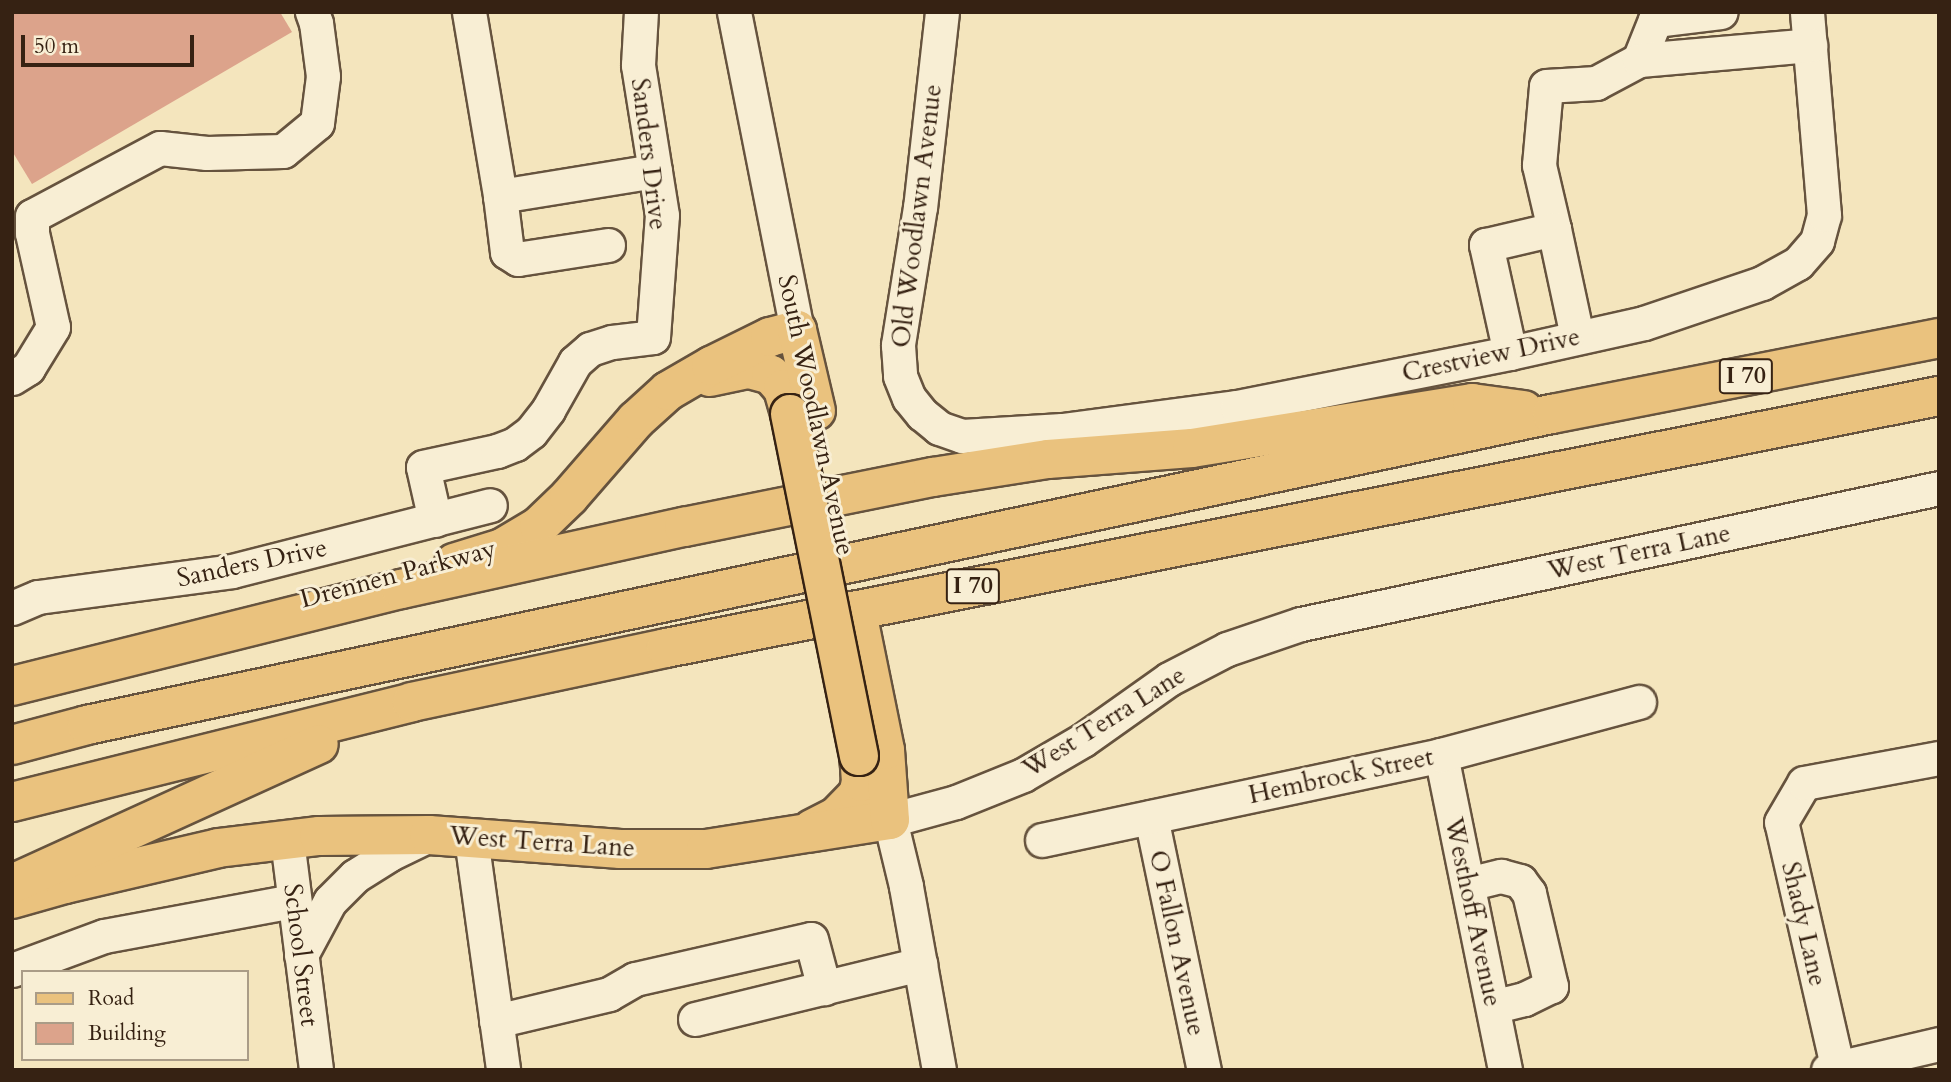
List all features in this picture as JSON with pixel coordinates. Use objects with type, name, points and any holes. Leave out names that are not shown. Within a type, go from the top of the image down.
[{"type":"main road","name":"Drennen Parkway","points":[[12,667],[470,559],[502,548],[539,526],[569,497],[636,420],[668,391],[711,366],[770,338],[797,330]]},
{"type":"main road","name":"South Woodlawn Avenue","points":[[797,330],[803,412],[872,753],[890,820]]},
{"type":"main road","name":"I 70","points":[[12,745],[115,719],[1552,414],[1939,338]]},
{"type":"main road","points":[[668,391],[727,371],[749,369],[771,375],[803,412]]},
{"type":"main road","name":"I 70","points":[[12,802],[412,702],[913,597],[1939,396]]},
{"type":"main road","points":[[12,686],[415,586],[684,527],[933,477],[1048,459],[1192,449],[1472,403],[1552,414]]},
{"type":"main road","points":[[12,884],[412,702]]},
{"type":"main road","points":[[802,836],[851,804],[872,753]]},
{"type":"main road","name":"West Terra Lane","points":[[12,900],[65,884],[218,848],[287,840],[361,834],[429,835],[620,849],[706,849],[802,836],[890,820]]},
{"type":"street","points":[[12,378],[29,368],[53,327],[32,233],[32,216],[160,148],[207,153],[283,151],[317,123],[323,76],[312,12]]},
{"type":"street","points":[[469,12],[507,252],[518,258],[608,244]]},
{"type":"street","name":"Sanders Drive","points":[[435,520],[423,467],[497,451],[515,444],[531,432],[548,410],[575,362],[590,349],[612,342],[653,337],[662,215],[638,65],[641,12]]},
{"type":"street","name":"South Woodlawn Avenue","points":[[734,12],[797,330]]},
{"type":"street","name":"Old Woodlawn Avenue","points":[[922,414],[909,398],[900,376],[898,345],[920,207],[942,12]]},
{"type":"street","points":[[1639,60],[1655,20],[1721,12]]},
{"type":"street","name":"Crestview Drive","points":[[922,414],[939,428],[962,436],[1062,430],[1237,407],[1510,353],[1644,323],[1762,283],[1798,263],[1817,241],[1824,215],[1807,12]]},
{"type":"street","points":[[1577,337],[1539,165],[1546,86],[1596,83],[1639,60],[1810,46]]},
{"type":"street","points":[[500,196],[654,171]]},
{"type":"street","points":[[1510,353],[1486,245],[1554,229]]},
{"type":"street","name":"West Terra Lane","points":[[890,820],[956,802],[1023,775],[1083,740],[1169,679],[1227,649],[1301,624],[1939,488]]},
{"type":"street","name":"Sanders Drive","points":[[12,608],[38,597],[232,571],[490,505]]},
{"type":"street","name":"Hembrock Street","points":[[1042,840],[1441,755],[1639,702]]},
{"type":"street","name":"Westhoff Avenue","points":[[1441,755],[1505,1070]]},
{"type":"street","name":"Shady Lane","points":[[1835,1069],[1781,822],[1804,783],[1939,758]]},
{"type":"street","name":"O Fallon Avenue","points":[[1151,817],[1203,1070]]},
{"type":"street","points":[[890,820],[939,1070]]},
{"type":"street","points":[[300,955],[330,901],[355,876],[388,855],[429,835]]},
{"type":"street","points":[[471,838],[503,1070]]},
{"type":"street","name":"School Street","points":[[287,840],[316,1070]]},
{"type":"street","points":[[1468,884],[1501,876],[1520,881],[1529,893],[1551,986],[1524,999],[1493,1007]]},
{"type":"street","points":[[12,970],[104,936],[293,901]]},
{"type":"street","points":[[496,1021],[609,994],[635,979],[811,939],[824,988]]},
{"type":"street","points":[[695,1018],[920,964]]},
{"type":"street","points":[[1835,1069],[1939,1044]]},
{"type":"building","points":[[12,12],[280,12],[292,32],[32,184],[12,151]]}]
